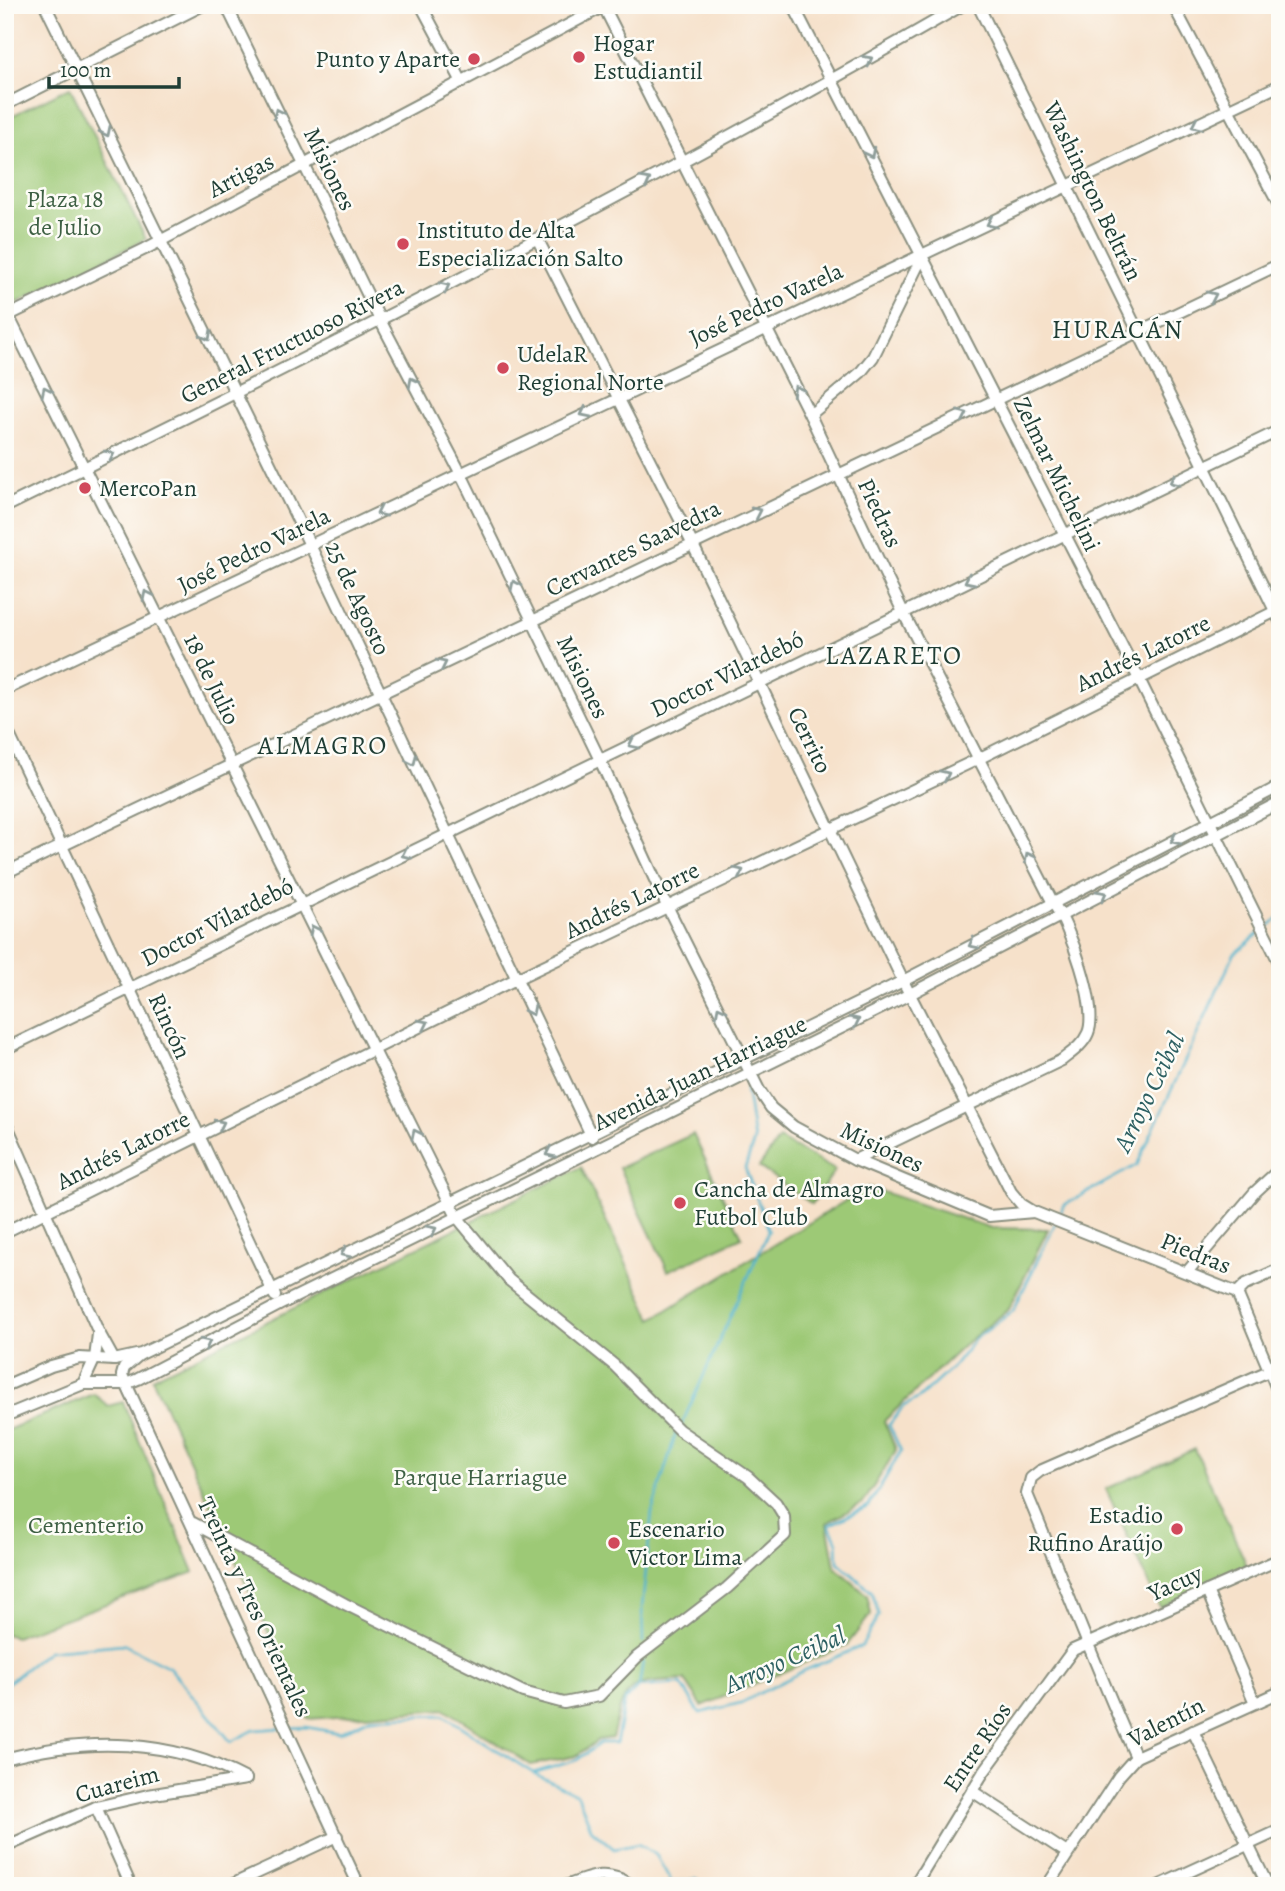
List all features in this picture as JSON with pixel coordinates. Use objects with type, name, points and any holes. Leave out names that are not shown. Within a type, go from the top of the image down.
[{"type":"street","name":"25 de Agosto","points":[[45,5],[310,545],[596,1147]]},
{"type":"street","points":[[5,105],[202,5]]},
{"type":"street","name":"Misiones","points":[[226,5],[380,320],[461,474],[600,760],[667,906],[750,1072],[771,1108],[793,1127],[855,1160],[989,1216],[1040,1213]]},
{"type":"street","points":[[421,5],[462,82]]},
{"type":"street","name":"Zelmar Michelini","points":[[793,5],[997,399],[1062,534],[1138,677],[1279,959]]},
{"type":"street","name":"General Fructuoso Rivera","points":[[5,507],[236,394],[538,240],[832,81],[963,5]]},
{"type":"street","name":"Washington Beltrán","points":[[978,5],[1278,614]]},
{"type":"street","points":[[1173,5],[1280,207]]},
{"type":"street","name":"Artigas","points":[[6,314],[159,241],[604,6]]},
{"type":"street","name":"Piedras","points":[[604,6],[763,327],[810,415],[903,612],[1052,903],[1063,916],[1091,1010],[1089,1031],[1081,1044],[1062,1060],[965,1107]]},
{"type":"street","name":"José Pedro Varela","points":[[5,690],[159,619],[763,327],[923,255],[1280,85]]},
{"type":"street","name":"Cerrito","points":[[538,240],[692,543],[965,1107],[1011,1192],[1021,1204],[1074,1226]]},
{"type":"street","points":[[810,415],[852,381],[873,357],[923,255]]},
{"type":"street","name":"Cervantes Saavedra","points":[[5,873],[233,767],[837,473],[1280,264]]},
{"type":"street","name":"18 de Julio","points":[[6,314],[457,1217],[509,1280],[614,1365],[679,1430],[748,1478],[776,1503],[785,1516],[785,1535],[727,1588],[637,1657],[599,1696],[564,1703],[523,1692],[345,1604],[193,1523]]},
{"type":"street","name":"Doctor Vilardebó","points":[[5,1049],[1280,430]]},
{"type":"street","name":"Andrés Latorre","points":[[5,1232],[516,979],[978,759],[1138,677],[1278,614]]},
{"type":"street","name":"Rincón","points":[[5,726],[279,1305]]},
{"type":"street","name":"Avenida Juan Harriague","points":[[5,1386],[51,1366],[80,1358],[114,1360],[141,1354],[903,981],[1280,786]]},
{"type":"street","name":"Avenida Juan Harriague","points":[[5,1416],[83,1384],[126,1384],[138,1379],[279,1305],[910,994],[1280,802]]},
{"type":"street","points":[[855,1160],[965,1107]]},
{"type":"street","points":[[5,1121],[98,1331],[114,1360]]},
{"type":"street","points":[[1187,1272],[1254,1193],[1280,1169]]},
{"type":"street","name":"Piedras","points":[[1074,1226],[1237,1293],[1280,1396]]},
{"type":"street","points":[[1237,1293],[1245,1284],[1280,1269]]},
{"type":"street","points":[[83,1384],[95,1359],[98,1331]]},
{"type":"street","points":[[126,1384],[122,1371],[141,1354],[144,1368],[138,1379]]},
{"type":"street","points":[[1136,1758],[1027,1494],[1031,1478],[1040,1471],[1280,1366]]},
{"type":"street","name":"Treinta y Tres Orientales","points":[[126,1384],[193,1523],[359,1886]]},
{"type":"street","name":"Yacuy","points":[[1088,1645],[1280,1559]]},
{"type":"street","points":[[1207,1591],[1255,1703]]},
{"type":"street","name":"Entre Ríos","points":[[914,1886],[972,1791],[1066,1657],[1073,1650],[1088,1645]]},
{"type":"street","name":"Valentín","points":[[1047,1886],[1119,1776],[1136,1758],[1280,1692]]},
{"type":"street","points":[[1193,1731],[1268,1886]]},
{"type":"street","name":"Cuareim","points":[[5,1759],[70,1746],[145,1746],[204,1760],[246,1779],[148,1795],[96,1807],[5,1847]]},
{"type":"street","points":[[972,1791],[1068,1853]]},
{"type":"street","points":[[96,1807],[131,1886]]},
{"type":"street","points":[[1158,1886],[1280,1830]]},
{"type":"street","points":[[229,1886],[337,1836]]},
{"type":"street","points":[[566,1886],[598,1874],[609,1874],[633,1886]]},
{"type":"green space","name":"Plaza 18 de Julio","points":[[70,87],[146,239],[15,304],[5,283],[5,119]]},
{"type":"green space","name":"Cancha de Almagro Futbol Club","points":[[693,1134],[742,1237],[668,1271],[619,1168]]},
{"type":"green space","points":[[779,1139],[835,1170],[812,1204],[759,1167]]},
{"type":"green space","name":"Parque Harriague","points":[[581,1167],[652,1319],[868,1187],[991,1228],[1048,1229],[1009,1309],[964,1345],[884,1421],[896,1450],[864,1502],[827,1523],[835,1567],[867,1595],[871,1614],[847,1645],[702,1706],[685,1680],[640,1685],[626,1695],[612,1738],[598,1740],[576,1756],[531,1765],[445,1709],[308,1719],[152,1378]]},
{"type":"green space","name":"Cementerio","points":[[94,1394],[108,1406],[123,1402],[194,1572],[15,1637],[5,1634],[5,1431]]},
{"type":"green space","name":"Estadio Rufino Araújo","points":[[1195,1449],[1248,1568],[1160,1608],[1106,1489]]},
{"type":"waterway","name":"Arroyo Ceibal","points":[[1266,928],[1280,917]]},
{"type":"waterway","name":"Arroyo Ceibal","points":[[1058,1218],[1064,1205],[1137,1165],[1234,954],[1261,932]]},
{"type":"waterway","points":[[681,1426],[769,1230],[745,1168],[754,1141],[746,1088]]},
{"type":"waterway","name":"Arroyo Ceibal","points":[[289,1728],[306,1727],[339,1733],[370,1718],[443,1715],[533,1773],[577,1760],[600,1743],[616,1743],[625,1700],[638,1687],[681,1684],[700,1713],[741,1703],[801,1672],[862,1646],[879,1615],[872,1592],[838,1562],[837,1542],[829,1525],[869,1506],[901,1451],[889,1425],[903,1407],[919,1398],[953,1367],[975,1339],[1013,1311],[1055,1224]]},
{"type":"waterway","points":[[643,1642],[642,1608],[652,1512],[676,1433]]},
{"type":"waterway","name":"Arroyo Ceibal","points":[[5,1685],[48,1651],[123,1644],[169,1667],[231,1742],[254,1730],[282,1728]]},
{"type":"waterway","points":[[639,1686],[643,1661]]},
{"type":"waterway","points":[[533,1773],[578,1795],[591,1829],[614,1849],[638,1844],[656,1855],[672,1883],[696,1879],[706,1886]]},
{"type":"place","name":"Hogar Estudiantil","points":[[579,57]]},
{"type":"place","name":"Punto y Aparte","points":[[474,59]]},
{"type":"place","name":"Instituto de Alta Especialización Salto","points":[[403,244]]},
{"type":"place","name":"UdelaR Regional Norte","points":[[503,368]]},
{"type":"place","name":"MercoPan","points":[[85,488]]},
{"type":"place","name":"Cancha de Almagro Futbol Club","points":[[680,1203]]},
{"type":"place","name":"Estadio Rufino Araújo","points":[[1177,1529]]},
{"type":"place","name":"Escenario Victor Lima","points":[[614,1543]]},
{"type":"district","name":"HURACÁN","points":[[1118,329]]},
{"type":"district","name":"LAZARETO","points":[[894,655]]},
{"type":"district","name":"ALMAGRO","points":[[323,745]]}]
